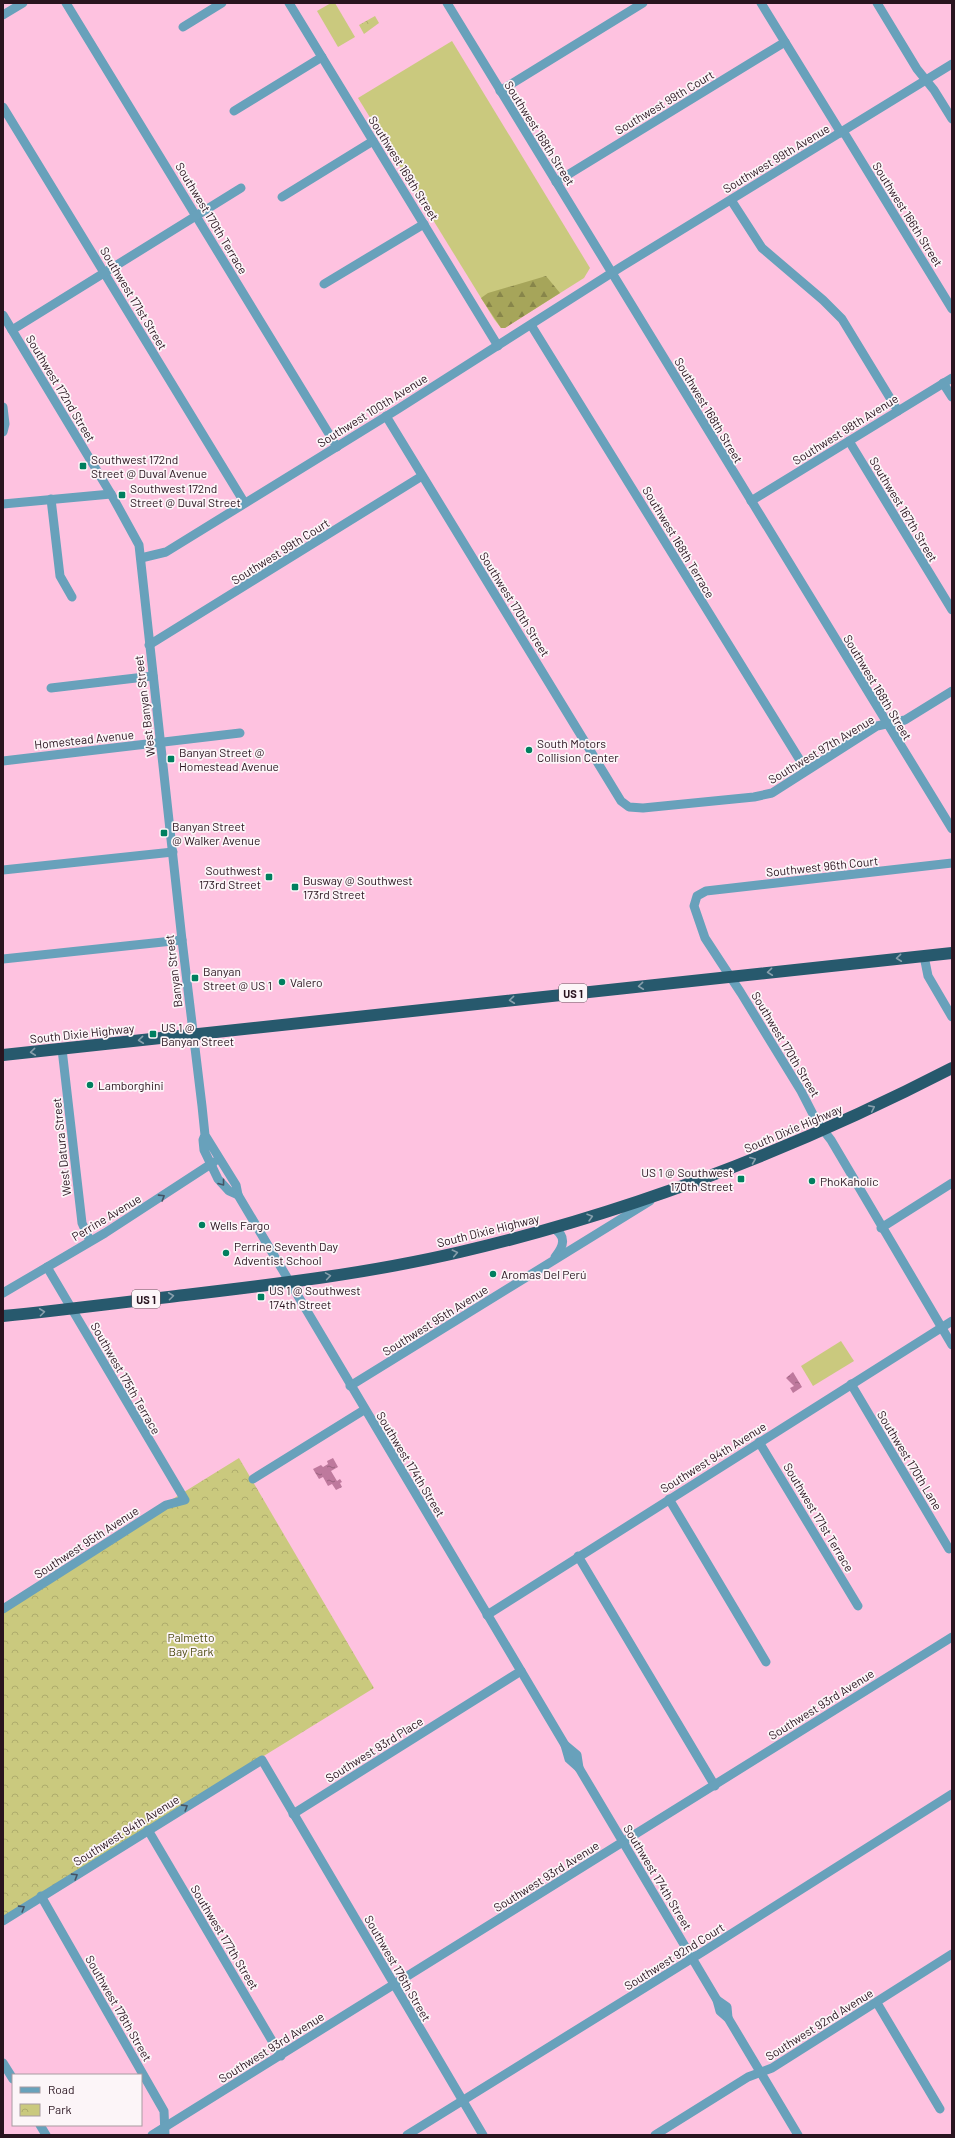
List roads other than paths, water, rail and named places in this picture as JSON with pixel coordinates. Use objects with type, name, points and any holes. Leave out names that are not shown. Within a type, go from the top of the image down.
[{"type":"highway","name":"South Dixie Highway","points":[[3,1055],[952,953]]},
{"type":"highway","name":"South Dixie Highway","points":[[3,1316],[289,1282],[425,1259],[553,1228],[658,1195],[735,1168],[823,1131],[952,1068]]},
{"type":"street","points":[[3,15],[24,3]]},
{"type":"street","name":"Southwest 170th Terrace","points":[[66,3],[337,447]]},
{"type":"street","points":[[183,27],[222,3]]},
{"type":"street","name":"Southwest 169th Street","points":[[288,3],[498,346]]},
{"type":"street","name":"Southwest 168th Street","points":[[447,3],[886,724],[952,829]]},
{"type":"street","points":[[500,91],[643,3]]},
{"type":"street","name":"Southwest 166th Street","points":[[760,3],[952,309]]},
{"type":"street","points":[[877,3],[952,120]]},
{"type":"street","name":"Southwest 99th Court","points":[[556,182],[785,42]]},
{"type":"street","points":[[234,111],[322,57]]},
{"type":"street","name":"Southwest 99th Avenue","points":[[612,273],[952,64]]},
{"type":"street","name":"Southwest 171st Street","points":[[3,106],[244,502]]},
{"type":"street","points":[[282,197],[373,141]]},
{"type":"street","points":[[12,330],[241,188]]},
{"type":"street","points":[[731,200],[762,248],[823,300],[842,319],[898,411]]},
{"type":"street","points":[[324,284],[424,224]]},
{"type":"street","name":"Southwest 100th Avenue","points":[[141,558],[166,552],[244,502],[337,447],[612,273]]},
{"type":"street","name":"Southwest 172nd Street","points":[[3,315],[112,494],[136,537],[141,558]]},
{"type":"street","name":"Southwest 168th Terrace","points":[[531,325],[806,770]]},
{"type":"street","name":"Southwest 98th Avenue","points":[[751,501],[952,378]]},
{"type":"street","points":[[943,383],[952,397]]},
{"type":"street","points":[[3,406],[5,424],[3,432]]},
{"type":"street","name":"Southwest 170th Street","points":[[386,416],[624,804]]},
{"type":"street","name":"Southwest 167th Street","points":[[849,441],[952,610]]},
{"type":"street","name":"Southwest 99th Court","points":[[149,645],[422,476]]},
{"type":"street","points":[[3,504],[112,494]]},
{"type":"street","points":[[51,499],[60,576],[72,597]]},
{"type":"street","name":"West Banyan Street","points":[[141,558],[149,645],[173,852]]},
{"type":"street","points":[[51,688],[153,676]]},
{"type":"street","name":"Southwest 97th Avenue","points":[[624,804],[638,808],[761,796],[778,790],[806,770],[877,726],[905,720],[952,691]]},
{"type":"street","name":"Homestead Avenue","points":[[3,761],[240,733]]},
{"type":"street","points":[[3,870],[173,852]]},
{"type":"street","name":"Banyan Street","points":[[173,852],[205,1136],[203,1140],[204,1150],[210,1165],[223,1186],[228,1191],[238,1195]]},
{"type":"street","name":"Southwest 96th Court","points":[[697,896],[702,892],[712,890],[952,863]]},
{"type":"street","name":"Southwest 170th Street","points":[[697,896],[694,906],[704,938],[801,1090],[823,1131],[952,1345]]},
{"type":"street","points":[[3,959],[182,940]]},
{"type":"street","points":[[924,956],[928,976],[952,1017]]},
{"type":"street","name":"West Datura Street","points":[[62,1049],[82,1223],[90,1241]]},
{"type":"street","name":"Banyan Street","points":[[205,1136],[236,1185],[238,1195]]},
{"type":"street","name":"Perrine Avenue","points":[[3,1293],[129,1217],[220,1158]]},
{"type":"street","points":[[881,1228],[952,1183]]},
{"type":"street","name":"Southwest 174th Street","points":[[238,1195],[364,1410],[565,1745],[569,1759],[579,1768],[693,1958],[717,2000],[720,2011],[728,2018],[798,2135]]},
{"type":"street","name":"Southwest 95th Avenue","points":[[350,1386],[552,1260],[608,1228],[658,1195]]},
{"type":"street","name":"Southwest 95th Avenue","points":[[552,1260],[562,1248],[564,1241],[559,1231],[553,1228]]},
{"type":"street","name":"Southwest 175th Terrace","points":[[47,1267],[185,1500]]},
{"type":"street","name":"Southwest 94th Avenue","points":[[487,1615],[668,1499],[952,1321]]},
{"type":"street","name":"Southwest 170th Lane","points":[[851,1384],[949,1549]]},
{"type":"street","points":[[253,1479],[364,1410]]},
{"type":"street","name":"Southwest 171st Terrace","points":[[759,1442],[858,1606]]},
{"type":"street","points":[[668,1499],[766,1662]]},
{"type":"street","name":"Southwest 95th Avenue","points":[[3,1609],[166,1505],[185,1500]]},
{"type":"street","points":[[578,1556],[715,1786]]},
{"type":"street","name":"Southwest 93rd Avenue","points":[[152,2135],[166,2131],[281,2056],[952,1637]]},
{"type":"street","name":"Southwest 93rd Place","points":[[293,1814],[521,1671]]},
{"type":"street","name":"Southwest 94th Avenue","points":[[3,1920],[262,1760],[293,1814]]},
{"type":"street","name":"Southwest 92nd Court","points":[[407,2135],[693,1958],[952,1794]]},
{"type":"street","name":"Southwest 176th Street","points":[[293,1814],[483,2135]]},
{"type":"street","name":"Southwest 177th Street","points":[[148,1830],[281,2056]]},
{"type":"street","name":"Southwest 178th Street","points":[[42,1896],[164,2111],[166,2131]]},
{"type":"street","name":"Southwest 92nd Avenue","points":[[655,2135],[748,2077],[772,2068],[877,2003],[952,1954]]},
{"type":"street","points":[[877,2003],[940,2109]]},
{"type":"street","points":[[3,2063],[12,2077]]},
{"type":"street","points":[[41,2126],[46,2135]]},
{"type":"water","points":[[793,1372],[802,1387],[793,1393],[790,1388],[794,1386],[786,1378]]},
{"type":"water","points":[[333,1458],[338,1467],[331,1471],[337,1481],[340,1479],[342,1482],[340,1483],[342,1487],[336,1490],[332,1484],[328,1486],[323,1477],[319,1479],[313,1469],[321,1465],[323,1467],[328,1464],[327,1461]]},
{"type":"place","name":"Southwest 172nd Street @ Duval Avenue","points":[[83,466]]},
{"type":"place","name":"Southwest 172nd Street @ Duval Street","points":[[122,495]]},
{"type":"place","name":"South Motors Collision Center","points":[[529,750]]},
{"type":"place","name":"Banyan Street @ Homestead Avenue","points":[[171,759]]},
{"type":"place","name":"Banyan Street @ Walker Avenue","points":[[164,833]]},
{"type":"place","name":"Southwest 173rd Street","points":[[269,877]]},
{"type":"place","name":"Busway @ Southwest 173rd Street","points":[[295,887]]},
{"type":"place","name":"Banyan Street @ US 1","points":[[195,978]]},
{"type":"place","name":"Valero","points":[[282,982]]},
{"type":"place","name":"US 1 @ Banyan Street","points":[[153,1034]]},
{"type":"place","name":"Lamborghini","points":[[90,1085]]},
{"type":"place","name":"US 1 @ Southwest 170th Street","points":[[741,1179]]},
{"type":"place","name":"PhoKaholic","points":[[812,1181]]},
{"type":"place","name":"Wells Fargo","points":[[202,1225]]},
{"type":"place","name":"Perrine Seventh Day Adventist School","points":[[226,1253]]},
{"type":"place","name":"Aromas Del Perú","points":[[493,1274]]},
{"type":"place","name":"US 1 @ Southwest 174th Street","points":[[261,1297]]},
{"type":"park label","name":"Palmetto Bay Park","points":[[191,1644]]}]
